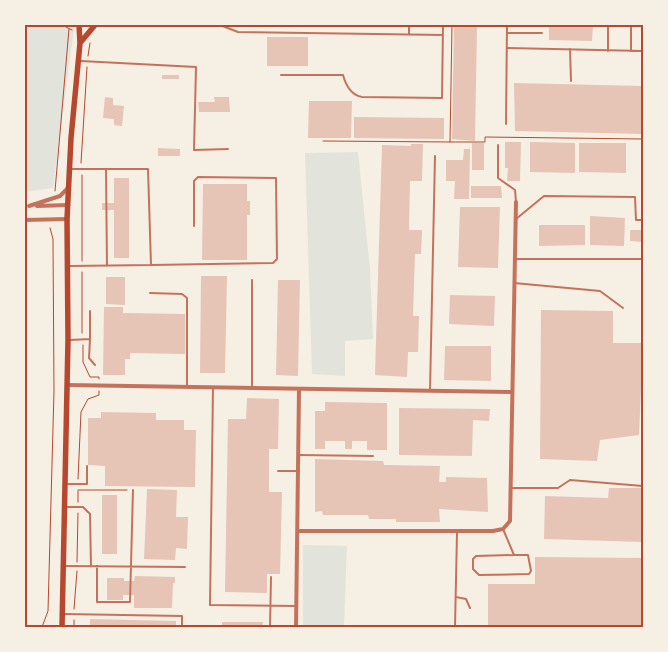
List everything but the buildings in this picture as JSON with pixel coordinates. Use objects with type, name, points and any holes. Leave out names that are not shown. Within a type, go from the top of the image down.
[{"type":"main road","points":[[80,43],[95,25]]},
{"type":"main road","points":[[62,627],[68,340],[67,219],[80,43],[77,28]]},
{"type":"street","points":[[27,206],[60,196],[69,187]]},
{"type":"street","points":[[298,531],[457,533],[503,529],[510,521],[516,202]]},
{"type":"street","points":[[27,206],[68,205]]},
{"type":"street","points":[[25,220],[67,219]]},
{"type":"street","points":[[67,385],[512,392]]},
{"type":"street","points":[[296,627],[299,389]]},
{"type":"lane","points":[[220,25],[238,32],[409,33],[443,35]]},
{"type":"lane","points":[[408,25],[409,33]]},
{"type":"lane","points":[[281,75],[343,75],[350,91],[356,96],[362,97],[442,98],[444,25]]},
{"type":"lane","points":[[506,124],[507,25]]},
{"type":"lane","points":[[608,25],[608,50]]},
{"type":"lane","points":[[631,25],[632,51]]},
{"type":"lane","points":[[507,33],[542,33]]},
{"type":"lane","points":[[507,48],[643,52]]},
{"type":"lane","points":[[570,50],[571,81]]},
{"type":"lane","points":[[78,61],[196,67],[194,150],[228,149]]},
{"type":"lane","points":[[498,145],[498,178],[515,190],[516,202]]},
{"type":"lane","points":[[430,391],[435,156]]},
{"type":"lane","points":[[70,169],[148,169],[151,265]]},
{"type":"lane","points":[[106,169],[107,266]]},
{"type":"lane","points":[[67,266],[274,263],[277,259],[277,179],[274,177],[198,177],[194,181],[194,226]]},
{"type":"lane","points":[[515,220],[544,196],[635,197],[636,220],[643,220]]},
{"type":"lane","points":[[515,259],[643,259]]},
{"type":"lane","points":[[252,280],[252,388]]},
{"type":"lane","points":[[514,283],[600,291],[623,308]]},
{"type":"lane","points":[[150,293],[182,294],[187,298],[187,387]]},
{"type":"lane","points":[[90,311],[89,358],[94,365]]},
{"type":"lane","points":[[68,340],[90,339]]},
{"type":"lane","points":[[213,388],[210,605],[296,606]]},
{"type":"lane","points":[[299,455],[373,456]]},
{"type":"lane","points":[[65,484],[87,484],[87,466]]},
{"type":"lane","points":[[278,471],[299,471]]},
{"type":"lane","points":[[510,488],[558,488],[570,480],[643,486]]},
{"type":"lane","points":[[97,566],[97,602],[130,602],[133,490]]},
{"type":"lane","points":[[64,507],[83,507],[90,514],[91,566]]},
{"type":"lane","points":[[503,529],[514,555]]},
{"type":"lane","points":[[455,627],[457,533]]},
{"type":"lane","points":[[514,555],[528,555],[531,570],[529,574],[479,575],[473,569],[473,559],[476,556],[514,555]]},
{"type":"lane","points":[[62,566],[185,567]]},
{"type":"lane","points":[[270,627],[271,577]]},
{"type":"lane","points":[[456,597],[466,599],[470,608]]},
{"type":"lane","points":[[62,614],[182,616],[182,627]]},
{"type":"path","points":[[62,25],[69,29],[77,28]]},
{"type":"path","points":[[450,142],[452,25]]},
{"type":"path","points":[[55,192],[69,29]]},
{"type":"path","points":[[74,627],[81,412],[88,399],[99,396],[99,377],[90,377],[82,362],[80,168],[87,62],[92,37]]},
{"type":"path","points":[[323,141],[485,142],[485,137],[643,139]]},
{"type":"path","points":[[42,627],[48,611],[54,391],[53,239],[50,228]]},
{"type":"path","points":[[78,490],[133,490]]},
{"type":"shaded area","points":[[25,25],[74,25],[74,29],[53,188],[25,192]]},
{"type":"shaded area","points":[[358,152],[370,269],[373,339],[345,341],[345,376],[312,374],[305,153]]},
{"type":"shaded area","points":[[303,545],[347,546],[344,627],[303,627]]}]
